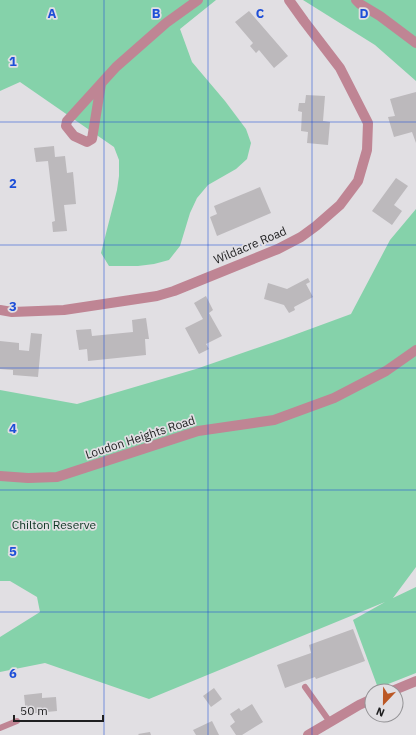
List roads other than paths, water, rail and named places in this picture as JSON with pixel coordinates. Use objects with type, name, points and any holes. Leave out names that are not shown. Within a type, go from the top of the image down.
[{"type":"street","points":[[101,84],[92,139],[87,142],[74,136],[66,126],[67,122],[116,66],[166,23],[198,0]]},
{"type":"street","name":"Wildacre Road","points":[[0,310],[12,312],[64,310],[157,296],[174,291],[278,249],[301,237],[340,206],[358,181],[367,150],[368,123],[340,68],[289,0]]},
{"type":"street","points":[[356,0],[416,43]]},
{"type":"street","name":"Loudon Heights Road","points":[[0,476],[28,478],[57,477],[198,431],[274,420],[334,398],[386,371],[416,350]]},
{"type":"street","points":[[404,686],[416,681]]},
{"type":"street","points":[[308,735],[364,703]]},
{"type":"lane","points":[[304,687],[330,722]]},
{"type":"lane","points":[[0,728],[17,721]]},
{"type":"park label","name":"Chilton Reserve","points":[[54,524]]}]
